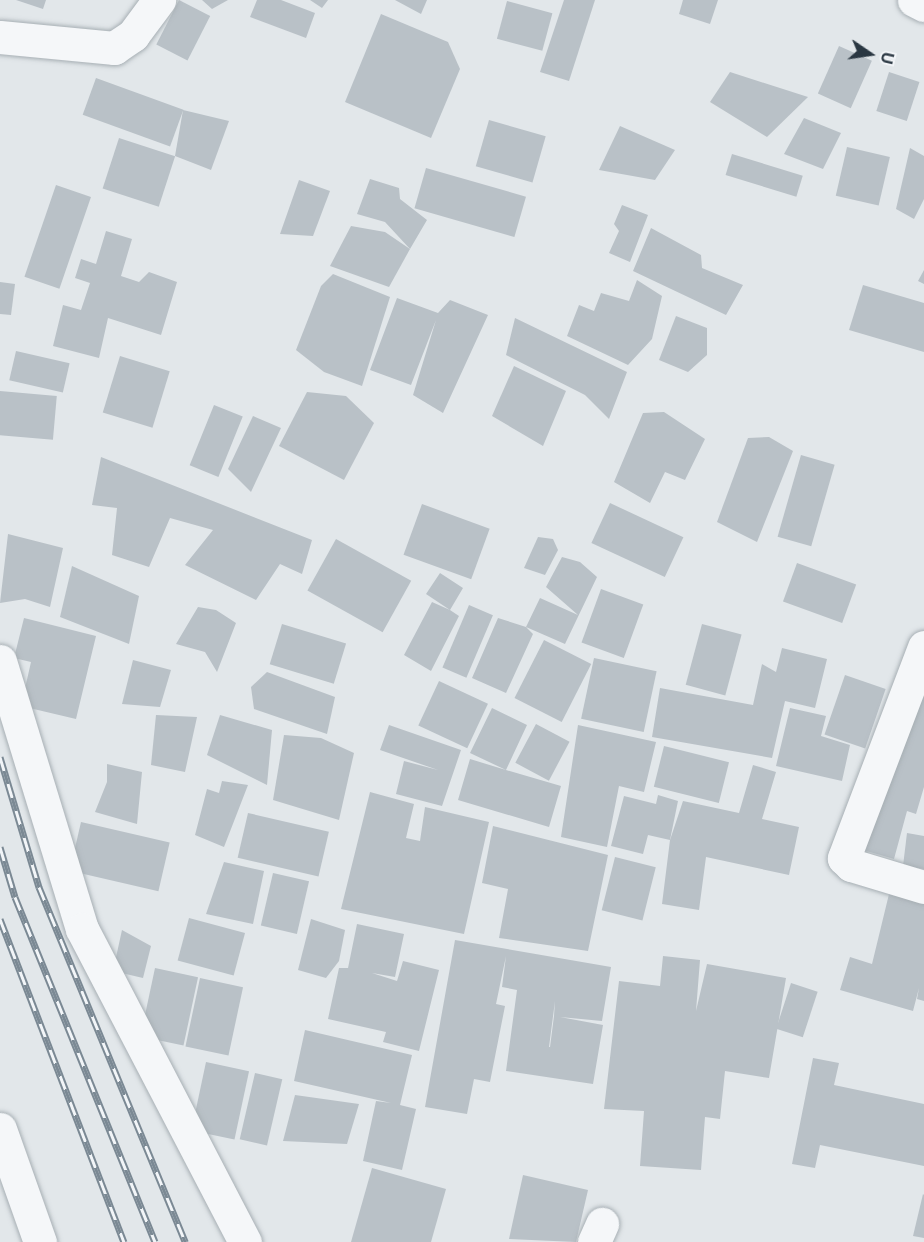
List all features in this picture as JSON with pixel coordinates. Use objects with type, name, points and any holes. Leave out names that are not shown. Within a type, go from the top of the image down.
[{"type":"street","points":[[0,37],[114,48],[133,35],[159,0]]},
{"type":"street","points":[[914,0],[924,5]]},
{"type":"street","points":[[924,647],[844,858],[851,866],[924,887]]},
{"type":"street","points":[[0,662],[82,928],[245,1242]]},
{"type":"street","points":[[0,1129],[40,1242]]},
{"type":"building","points":[[16,0],[46,0],[43,9]]},
{"type":"building","points":[[179,0],[210,16],[187,60],[156,45]]},
{"type":"building","points":[[202,0],[228,0],[212,9]]},
{"type":"building","points":[[257,0],[281,0],[315,13],[306,38],[250,17]]},
{"type":"building","points":[[310,0],[328,0],[322,8]]},
{"type":"building","points":[[395,0],[427,0],[421,14]]},
{"type":"building","points":[[564,0],[595,0],[569,81],[540,72]]},
{"type":"building","points":[[683,0],[718,0],[710,24],[679,14]]},
{"type":"building","points":[[507,1],[552,13],[542,51],[497,39]]},
{"type":"building","points":[[381,14],[448,42],[460,69],[431,138],[345,102]]},
{"type":"building","points":[[839,46],[872,61],[851,108],[818,94]]},
{"type":"building","points":[[730,72],[808,97],[767,137],[710,102]]},
{"type":"building","points":[[889,72],[919,82],[907,121],[876,111]]},
{"type":"building","points":[[96,78],[183,110],[170,146],[83,115]]},
{"type":"building","points":[[183,110],[229,121],[211,170],[175,156]]},
{"type":"building","points":[[804,118],[841,133],[823,169],[784,154]]},
{"type":"building","points":[[489,120],[546,136],[532,182],[476,166]]},
{"type":"building","points":[[620,126],[675,150],[655,180],[599,170]]},
{"type":"building","points":[[119,138],[175,156],[159,207],[103,188]]},
{"type":"building","points":[[847,147],[890,157],[879,206],[836,196]]},
{"type":"building","points":[[910,148],[924,156],[924,199],[914,219],[896,209]]},
{"type":"building","points":[[732,154],[803,176],[796,197],[726,175]]},
{"type":"building","points":[[426,168],[526,197],[514,237],[414,208]]},
{"type":"building","points":[[370,179],[399,188],[400,199],[427,220],[410,249],[385,222],[357,214]]},
{"type":"building","points":[[299,180],[330,191],[313,236],[280,234]]},
{"type":"building","points":[[56,185],[91,197],[59,289],[24,277]]},
{"type":"building","points":[[622,205],[648,215],[630,262],[609,253],[619,231],[614,224]]},
{"type":"building","points":[[351,226],[385,232],[410,249],[389,287],[330,266]]},
{"type":"building","points":[[651,228],[701,255],[702,268],[743,285],[726,315],[633,271]]},
{"type":"building","points":[[106,231],[132,239],[121,276],[139,282],[149,272],[177,282],[161,335],[108,318],[99,358],[53,346],[63,305],[81,310],[90,283],[75,278],[81,259],[96,264]]},
{"type":"building","points":[[924,270],[924,284],[918,281]]},
{"type":"building","points":[[333,274],[390,297],[362,386],[324,372],[296,350],[321,286]]},
{"type":"building","points":[[637,280],[662,296],[652,339],[628,365],[567,336],[579,305],[594,311],[601,293],[629,301]]},
{"type":"building","points":[[0,282],[15,284],[11,315],[0,314]]},
{"type":"building","points":[[863,285],[924,303],[924,352],[849,330]]},
{"type":"building","points":[[397,298],[438,313],[450,300],[488,315],[443,413],[413,395],[436,320],[411,385],[370,370]]},
{"type":"building","points":[[676,316],[707,328],[707,355],[688,372],[659,360]]},
{"type":"building","points":[[515,318],[627,372],[609,419],[585,395],[506,355]]},
{"type":"building","points":[[16,351],[70,363],[63,393],[9,380]]},
{"type":"building","points":[[120,356],[170,371],[152,428],[103,412]]},
{"type":"building","points":[[514,366],[566,391],[543,446],[492,416]]},
{"type":"building","points":[[0,391],[57,396],[53,440],[0,435]]},
{"type":"building","points":[[307,392],[346,396],[374,423],[344,480],[279,446]]},
{"type":"building","points":[[214,405],[243,417],[218,477],[190,465]]},
{"type":"building","points":[[664,412],[705,439],[685,480],[665,472],[650,503],[614,482],[643,413]]},
{"type":"building","points":[[253,416],[281,428],[251,492],[228,469]]},
{"type":"building","points":[[769,437],[793,451],[757,542],[717,522],[748,438]]},
{"type":"building","points":[[801,455],[835,465],[811,546],[778,537]]},
{"type":"building","points":[[101,457],[312,540],[302,574],[280,564],[256,600],[185,565],[213,530],[170,518],[149,567],[112,555],[117,508],[92,505]]},
{"type":"building","points":[[610,503],[683,537],[665,577],[591,543]]},
{"type":"building","points":[[422,504],[490,529],[471,579],[404,555]]},
{"type":"building","points":[[8,534],[63,548],[50,607],[25,599],[0,603]]},
{"type":"building","points":[[538,537],[553,539],[558,550],[545,575],[524,568]]},
{"type":"building","points":[[336,539],[411,581],[383,632],[307,591]]},
{"type":"building","points":[[562,557],[580,562],[597,577],[565,644],[526,627],[540,598],[578,615],[546,587]]},
{"type":"building","points":[[797,563],[856,585],[842,623],[783,602]]},
{"type":"building","points":[[72,566],[139,596],[129,644],[60,617]]},
{"type":"building","points":[[440,573],[463,588],[450,610],[426,594]]},
{"type":"building","points":[[601,589],[643,604],[624,658],[582,643]]},
{"type":"building","points":[[432,602],[459,616],[431,671],[404,655]]},
{"type":"building","points":[[469,605],[493,615],[466,678],[442,668]]},
{"type":"building","points":[[198,607],[216,610],[236,623],[217,672],[205,652],[176,644]]},
{"type":"building","points":[[24,618],[96,636],[76,719],[21,706],[31,662],[14,658]]},
{"type":"building","points":[[498,618],[526,627],[533,634],[506,693],[472,678]]},
{"type":"building","points":[[282,624],[346,644],[334,684],[270,664]]},
{"type":"building","points":[[702,624],[742,635],[725,695],[686,685]]},
{"type":"building","points":[[544,640],[591,664],[562,722],[514,698]]},
{"type":"building","points":[[782,648],[827,659],[815,708],[785,701],[772,758],[652,737],[660,688],[753,705],[762,664],[776,672]]},
{"type":"building","points":[[594,658],[657,671],[644,732],[581,719]]},
{"type":"building","points":[[133,660],[171,670],[160,707],[122,704]]},
{"type":"building","points":[[924,664],[924,787],[916,814],[907,811],[894,859],[856,848]]},
{"type":"building","points":[[267,672],[335,697],[327,734],[254,709],[251,687]]},
{"type":"building","points":[[845,675],[886,689],[865,749],[824,735]]},
{"type":"building","points":[[439,681],[488,704],[467,748],[418,725]]},
{"type":"building","points":[[492,708],[527,725],[506,770],[470,753]]},
{"type":"building","points":[[790,708],[826,716],[821,736],[850,745],[842,781],[776,766]]},
{"type":"building","points":[[156,715],[197,717],[185,772],[151,765]]},
{"type":"building","points":[[220,715],[272,730],[267,785],[207,755]]},
{"type":"building","points":[[536,724],[570,742],[549,781],[515,763]]},
{"type":"building","points":[[389,725],[461,750],[442,806],[396,794],[404,761],[438,770],[380,750]]},
{"type":"building","points":[[578,725],[656,742],[644,792],[619,786],[607,847],[561,837]]},
{"type":"building","points":[[284,735],[321,738],[354,753],[339,820],[273,800]]},
{"type":"building","points":[[664,746],[729,762],[719,803],[654,787]]},
{"type":"building","points":[[470,759],[561,786],[549,827],[458,800]]},
{"type":"building","points":[[107,764],[142,772],[137,824],[95,812],[107,782]]},
{"type":"building","points":[[753,765],[776,772],[762,819],[799,827],[789,875],[706,857],[699,910],[662,904],[670,840],[683,801],[739,813]]},
{"type":"building","points":[[222,781],[248,785],[224,847],[195,835],[207,789],[219,793]]},
{"type":"building","points":[[370,792],[414,804],[406,838],[420,841],[425,807],[489,822],[464,934],[341,909]]},
{"type":"building","points":[[658,795],[678,801],[670,840],[648,835],[643,854],[611,846],[624,796],[656,804]]},
{"type":"building","points":[[248,813],[329,832],[319,876],[238,858]]},
{"type":"building","points":[[81,822],[170,842],[158,891],[70,871]]},
{"type":"building","points":[[493,826],[608,855],[588,951],[499,938],[508,889],[482,883]]},
{"type":"building","points":[[907,833],[924,836],[924,869],[903,866]]},
{"type":"building","points":[[615,857],[656,867],[642,921],[602,910]]},
{"type":"building","points":[[224,862],[264,871],[253,924],[206,914]]},
{"type":"building","points":[[273,873],[309,881],[297,934],[261,926]]},
{"type":"building","points":[[889,894],[924,903],[924,1001],[917,999],[919,988],[913,1011],[840,990],[850,957],[872,964]]},
{"type":"building","points":[[189,918],[245,933],[234,976],[178,961]]},
{"type":"building","points":[[311,919],[345,930],[339,961],[326,978],[298,970]]},
{"type":"building","points":[[357,924],[404,934],[395,977],[372,973],[397,981],[403,961],[439,970],[419,1051],[383,1042],[386,1032],[328,1019],[339,968],[348,968]]},
{"type":"building","points":[[122,930],[151,946],[143,978],[113,971]]},
{"type":"building","points":[[455,940],[611,967],[602,1021],[560,1017],[603,1025],[593,1084],[506,1071],[517,990],[502,987],[506,956],[496,1004],[505,1006],[490,1082],[474,1079],[467,1114],[425,1107]],"holes":[[[555,1001],[550,1047],[549,1047]]]},
{"type":"building","points":[[663,956],[700,960],[696,1011],[707,964],[786,978],[769,1078],[725,1071],[720,1119],[705,1117],[701,1170],[640,1166],[644,1111],[604,1109],[619,981],[660,986]]},
{"type":"building","points":[[155,968],[198,977],[183,1046],[140,1036]]},
{"type":"building","points":[[200,978],[243,987],[228,1056],[185,1046]]},
{"type":"building","points":[[791,983],[818,992],[803,1037],[776,1029]]},
{"type":"building","points":[[305,1030],[412,1055],[400,1105],[416,1109],[402,1170],[363,1161],[376,1101],[391,1103],[294,1081]]},
{"type":"building","points":[[813,1058],[839,1063],[834,1085],[924,1104],[924,1166],[820,1145],[815,1168],[792,1164]]},
{"type":"building","points":[[206,1062],[249,1071],[234,1140],[191,1130]]},
{"type":"building","points":[[255,1073],[282,1079],[267,1146],[240,1139]]},
{"type":"building","points":[[295,1095],[359,1104],[347,1144],[283,1141]]},
{"type":"building","points":[[372,1168],[446,1189],[431,1242],[351,1242]]},
{"type":"building","points":[[523,1175],[588,1190],[576,1242],[509,1239]]},
{"type":"building","points":[[924,1195],[924,1238],[913,1236]]},
{"type":"railway","points":[[0,757],[39,887],[185,1242]]},
{"type":"railway","points":[[0,847],[15,897],[155,1242]]},
{"type":"railway","points":[[0,919],[124,1242]]}]
